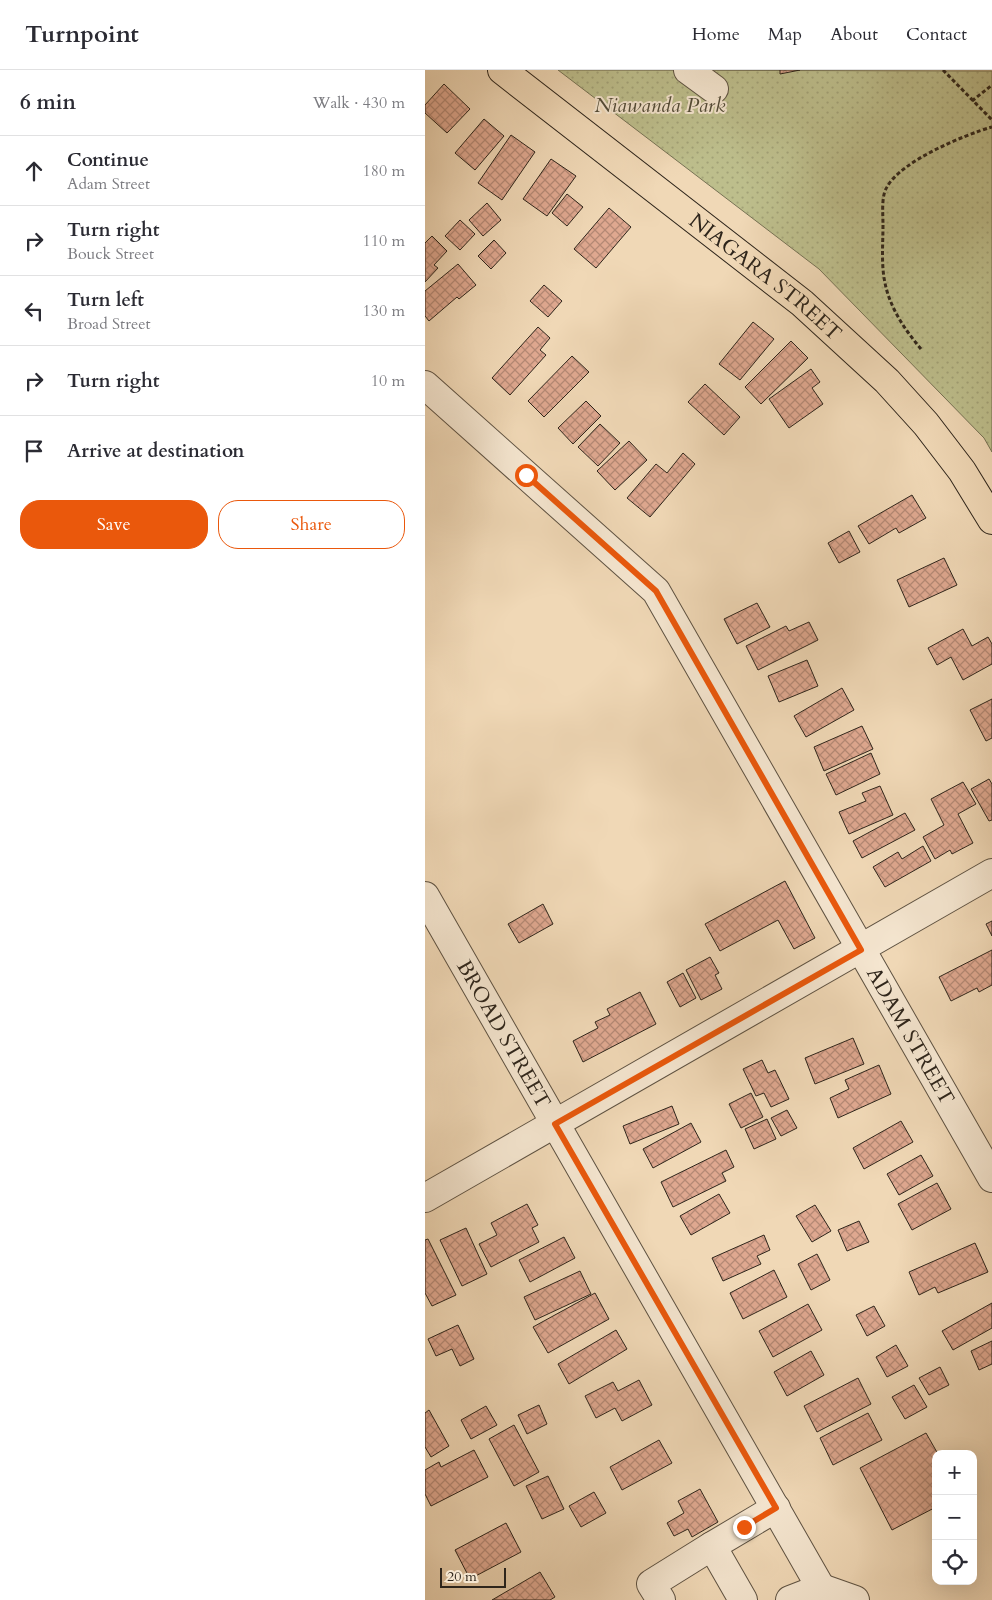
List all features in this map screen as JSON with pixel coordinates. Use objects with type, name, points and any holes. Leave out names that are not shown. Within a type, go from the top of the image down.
[{"type":"main road","name":"NIAGARA STREET","points":[[502,70],[802,302],[887,381],[926,424],[962,471],[992,520]]},
{"type":"street","points":[[690,70],[714,89]]},
{"type":"street","name":"ADAM STREET","points":[[425,385],[656,591],[992,1178]]},
{"type":"street","points":[[425,1198],[861,950],[992,873]]},
{"type":"street","name":"BROAD STREET","points":[[425,896],[776,1508],[820,1594]]},
{"type":"street","points":[[661,1600],[651,1584],[776,1508]]},
{"type":"street","points":[[712,1546],[743,1600]]},
{"type":"street","points":[[791,1600],[820,1594],[855,1600]]},
{"type":"path","points":[[943,70],[953,78],[992,120]]},
{"type":"path","points":[[973,101],[992,85]]},
{"type":"path","points":[[921,349],[903,328],[885,282],[883,213],[885,189],[891,181],[918,160],[963,136],[992,127]]},
{"type":"green space","name":"Niawanda Park","points":[[558,70],[992,71],[992,452],[984,438],[819,269]]},
{"type":"building","points":[[780,70],[800,70],[780,74]]},
{"type":"building","points":[[444,84],[470,109],[447,133],[425,113],[425,105]]},
{"type":"building","points":[[484,119],[504,136],[475,170],[455,153]]},
{"type":"building","points":[[511,135],[535,152],[502,200],[478,183]]},
{"type":"building","points":[[551,159],[576,176],[547,216],[523,199]]},
{"type":"building","points":[[567,194],[583,207],[567,226],[552,213]]},
{"type":"building","points":[[487,203],[501,220],[483,236],[469,220]]},
{"type":"building","points":[[609,208],[631,227],[596,268],[574,249]]},
{"type":"building","points":[[460,220],[475,234],[460,250],[445,236]]},
{"type":"building","points":[[432,236],[447,251],[434,265],[438,268],[425,282],[425,243]]},
{"type":"building","points":[[494,240],[506,253],[491,269],[478,256]]},
{"type":"building","points":[[458,264],[476,285],[459,299],[457,297],[429,321],[425,316],[425,291]]},
{"type":"building","points":[[544,285],[562,301],[548,317],[530,301]]},
{"type":"building","points":[[753,322],[774,339],[740,380],[719,364]]},
{"type":"building","points":[[538,327],[550,338],[540,350],[546,355],[510,395],[492,378]]},
{"type":"building","points":[[791,341],[808,358],[761,404],[745,387]]},
{"type":"building","points":[[572,356],[589,372],[544,417],[528,401]]},
{"type":"building","points":[[811,369],[820,382],[812,388],[823,404],[789,428],[769,399]]},
{"type":"building","points":[[705,384],[740,417],[724,435],[688,402]]},
{"type":"building","points":[[586,401],[601,416],[573,444],[558,428]]},
{"type":"building","points":[[600,424],[620,443],[598,466],[578,447]]},
{"type":"building","points":[[629,441],[647,460],[615,490],[597,471]]},
{"type":"building","points":[[683,453],[695,464],[650,517],[627,498],[656,464],[667,473]]},
{"type":"building","points":[[912,495],[926,518],[899,533],[896,528],[869,544],[858,526]]},
{"type":"building","points":[[849,531],[860,552],[839,563],[828,543]]},
{"type":"building","points":[[944,558],[957,585],[909,607],[897,580]]},
{"type":"building","points":[[757,603],[770,627],[737,644],[724,619]]},
{"type":"building","points":[[809,622],[818,640],[758,670],[746,646],[786,626],[789,631]]},
{"type":"building","points":[[963,629],[972,646],[988,637],[992,644],[992,664],[963,680],[951,657],[937,665],[928,648]]},
{"type":"building","points":[[807,660],[818,686],[779,702],[768,676]]},
{"type":"building","points":[[842,688],[854,710],[806,737],[794,716]]},
{"type":"building","points":[[992,699],[992,738],[986,741],[970,710]]},
{"type":"building","points":[[862,726],[873,749],[824,771],[814,747]]},
{"type":"building","points":[[871,753],[880,774],[836,795],[826,774]]},
{"type":"building","points":[[989,779],[992,784],[992,820],[989,821],[971,789]]},
{"type":"building","points":[[963,782],[976,804],[958,814],[973,843],[952,854],[950,850],[935,859],[923,837],[944,825],[931,799]]},
{"type":"building","points":[[880,786],[893,815],[849,834],[839,812],[866,801],[862,793]]},
{"type":"building","points":[[905,813],[915,830],[862,858],[853,841]]},
{"type":"building","points":[[923,846],[931,861],[885,887],[873,867],[898,852],[902,859]]},
{"type":"building","points":[[785,881],[815,938],[794,949],[778,920],[720,951],[705,924]]},
{"type":"building","points":[[543,904],[553,924],[519,943],[508,924]]},
{"type":"building","points":[[992,921],[992,936],[986,924]]},
{"type":"building","points":[[992,950],[992,985],[979,992],[977,988],[951,1001],[939,977]]},
{"type":"building","points":[[710,957],[719,973],[715,975],[722,989],[701,1000],[686,970]]},
{"type":"building","points":[[683,973],[696,998],[680,1007],[667,982]]},
{"type":"building","points":[[640,992],[656,1024],[583,1062],[573,1041],[598,1028],[595,1022],[610,1015],[607,1009]]},
{"type":"building","points":[[853,1038],[864,1064],[815,1084],[805,1058]]},
{"type":"building","points":[[762,1060],[768,1073],[775,1070],[789,1099],[771,1107],[764,1093],[756,1096],[743,1069]]},
{"type":"building","points":[[879,1065],[891,1094],[838,1118],[830,1098],[849,1089],[845,1080]]},
{"type":"building","points":[[751,1093],[763,1117],[741,1128],[729,1104]]},
{"type":"building","points":[[672,1106],[679,1124],[630,1144],[623,1126]]},
{"type":"building","points":[[787,1110],[797,1128],[781,1136],[771,1118]]},
{"type":"building","points":[[767,1119],[776,1139],[754,1149],[745,1129]]},
{"type":"building","points":[[901,1121],[913,1142],[864,1169],[853,1148]]},
{"type":"building","points":[[691,1123],[701,1142],[653,1168],[643,1149]]},
{"type":"building","points":[[726,1150],[734,1167],[722,1173],[726,1181],[673,1207],[661,1182]]},
{"type":"building","points":[[921,1155],[933,1176],[899,1195],[887,1174]]},
{"type":"building","points":[[937,1183],[951,1209],[912,1230],[898,1204]]},
{"type":"building","points":[[719,1194],[730,1213],[691,1235],[680,1216]]},
{"type":"building","points":[[527,1204],[538,1225],[532,1228],[539,1242],[491,1267],[479,1244],[497,1235],[491,1223]]},
{"type":"building","points":[[815,1205],[831,1231],[812,1242],[796,1216]]},
{"type":"building","points":[[859,1221],[869,1242],[847,1251],[838,1230]]},
{"type":"building","points":[[466,1228],[487,1274],[462,1286],[440,1240]]},
{"type":"building","points":[[764,1235],[770,1250],[757,1256],[761,1264],[723,1281],[712,1258]]},
{"type":"building","points":[[564,1237],[575,1258],[530,1282],[519,1260]]},
{"type":"building","points":[[428,1239],[456,1295],[432,1306],[425,1293],[425,1240]]},
{"type":"building","points":[[975,1243],[988,1272],[938,1293],[935,1287],[919,1295],[909,1272]]},
{"type":"building","points":[[817,1254],[830,1280],[811,1290],[798,1264]]},
{"type":"building","points":[[774,1270],[787,1297],[743,1319],[730,1293]]},
{"type":"building","points":[[580,1271],[591,1294],[535,1320],[524,1297]]},
{"type":"building","points":[[595,1293],[609,1319],[548,1353],[533,1327]]},
{"type":"building","points":[[992,1303],[992,1328],[953,1350],[942,1331]]},
{"type":"building","points":[[808,1304],[822,1330],[773,1357],[759,1331]]},
{"type":"building","points":[[874,1306],[885,1326],[867,1336],[856,1315]]},
{"type":"building","points":[[458,1325],[474,1359],[460,1366],[452,1349],[436,1356],[428,1339]]},
{"type":"building","points":[[616,1330],[627,1349],[569,1384],[558,1364]]},
{"type":"building","points":[[992,1341],[992,1364],[979,1370],[971,1351]]},
{"type":"building","points":[[896,1345],[908,1366],[887,1377],[876,1357]]},
{"type":"building","points":[[811,1351],[824,1375],[787,1396],[774,1372]]},
{"type":"building","points":[[940,1367],[949,1385],[929,1395],[919,1378]]},
{"type":"building","points":[[858,1378],[871,1404],[817,1432],[804,1406]]},
{"type":"building","points":[[639,1380],[652,1405],[622,1421],[615,1408],[596,1418],[585,1396],[613,1382],[618,1391]]},
{"type":"building","points":[[914,1385],[927,1407],[905,1419],[892,1397]]},
{"type":"building","points":[[539,1405],[547,1424],[527,1434],[518,1415]]},
{"type":"building","points":[[486,1406],[497,1425],[471,1439],[461,1420]]},
{"type":"building","points":[[429,1410],[449,1446],[431,1457],[425,1447],[425,1413]]},
{"type":"building","points":[[868,1413],[882,1440],[833,1465],[820,1438]]},
{"type":"building","points":[[514,1425],[539,1472],[514,1486],[489,1439]]},
{"type":"building","points":[[926,1433],[936,1450],[932,1450],[932,1509],[892,1530],[860,1468]]},
{"type":"building","points":[[659,1440],[672,1463],[622,1490],[610,1467]]},
{"type":"building","points":[[474,1450],[488,1477],[431,1506],[425,1494],[425,1470],[439,1462],[441,1467]]},
{"type":"building","points":[[548,1476],[564,1509],[542,1519],[526,1486]]},
{"type":"building","points":[[700,1489],[718,1522],[692,1537],[688,1529],[674,1536],[667,1523],[684,1513],[678,1501]]},
{"type":"building","points":[[594,1492],[606,1513],[581,1527],[569,1506]]},
{"type":"building","points":[[506,1523],[521,1552],[470,1579],[455,1550]]},
{"type":"building","points":[[540,1572],[555,1597],[550,1600],[492,1600]]},
{"type":"route","points":[[526,475],[656,591],[861,950],[555,1124],[776,1508],[744,1527]]}]
